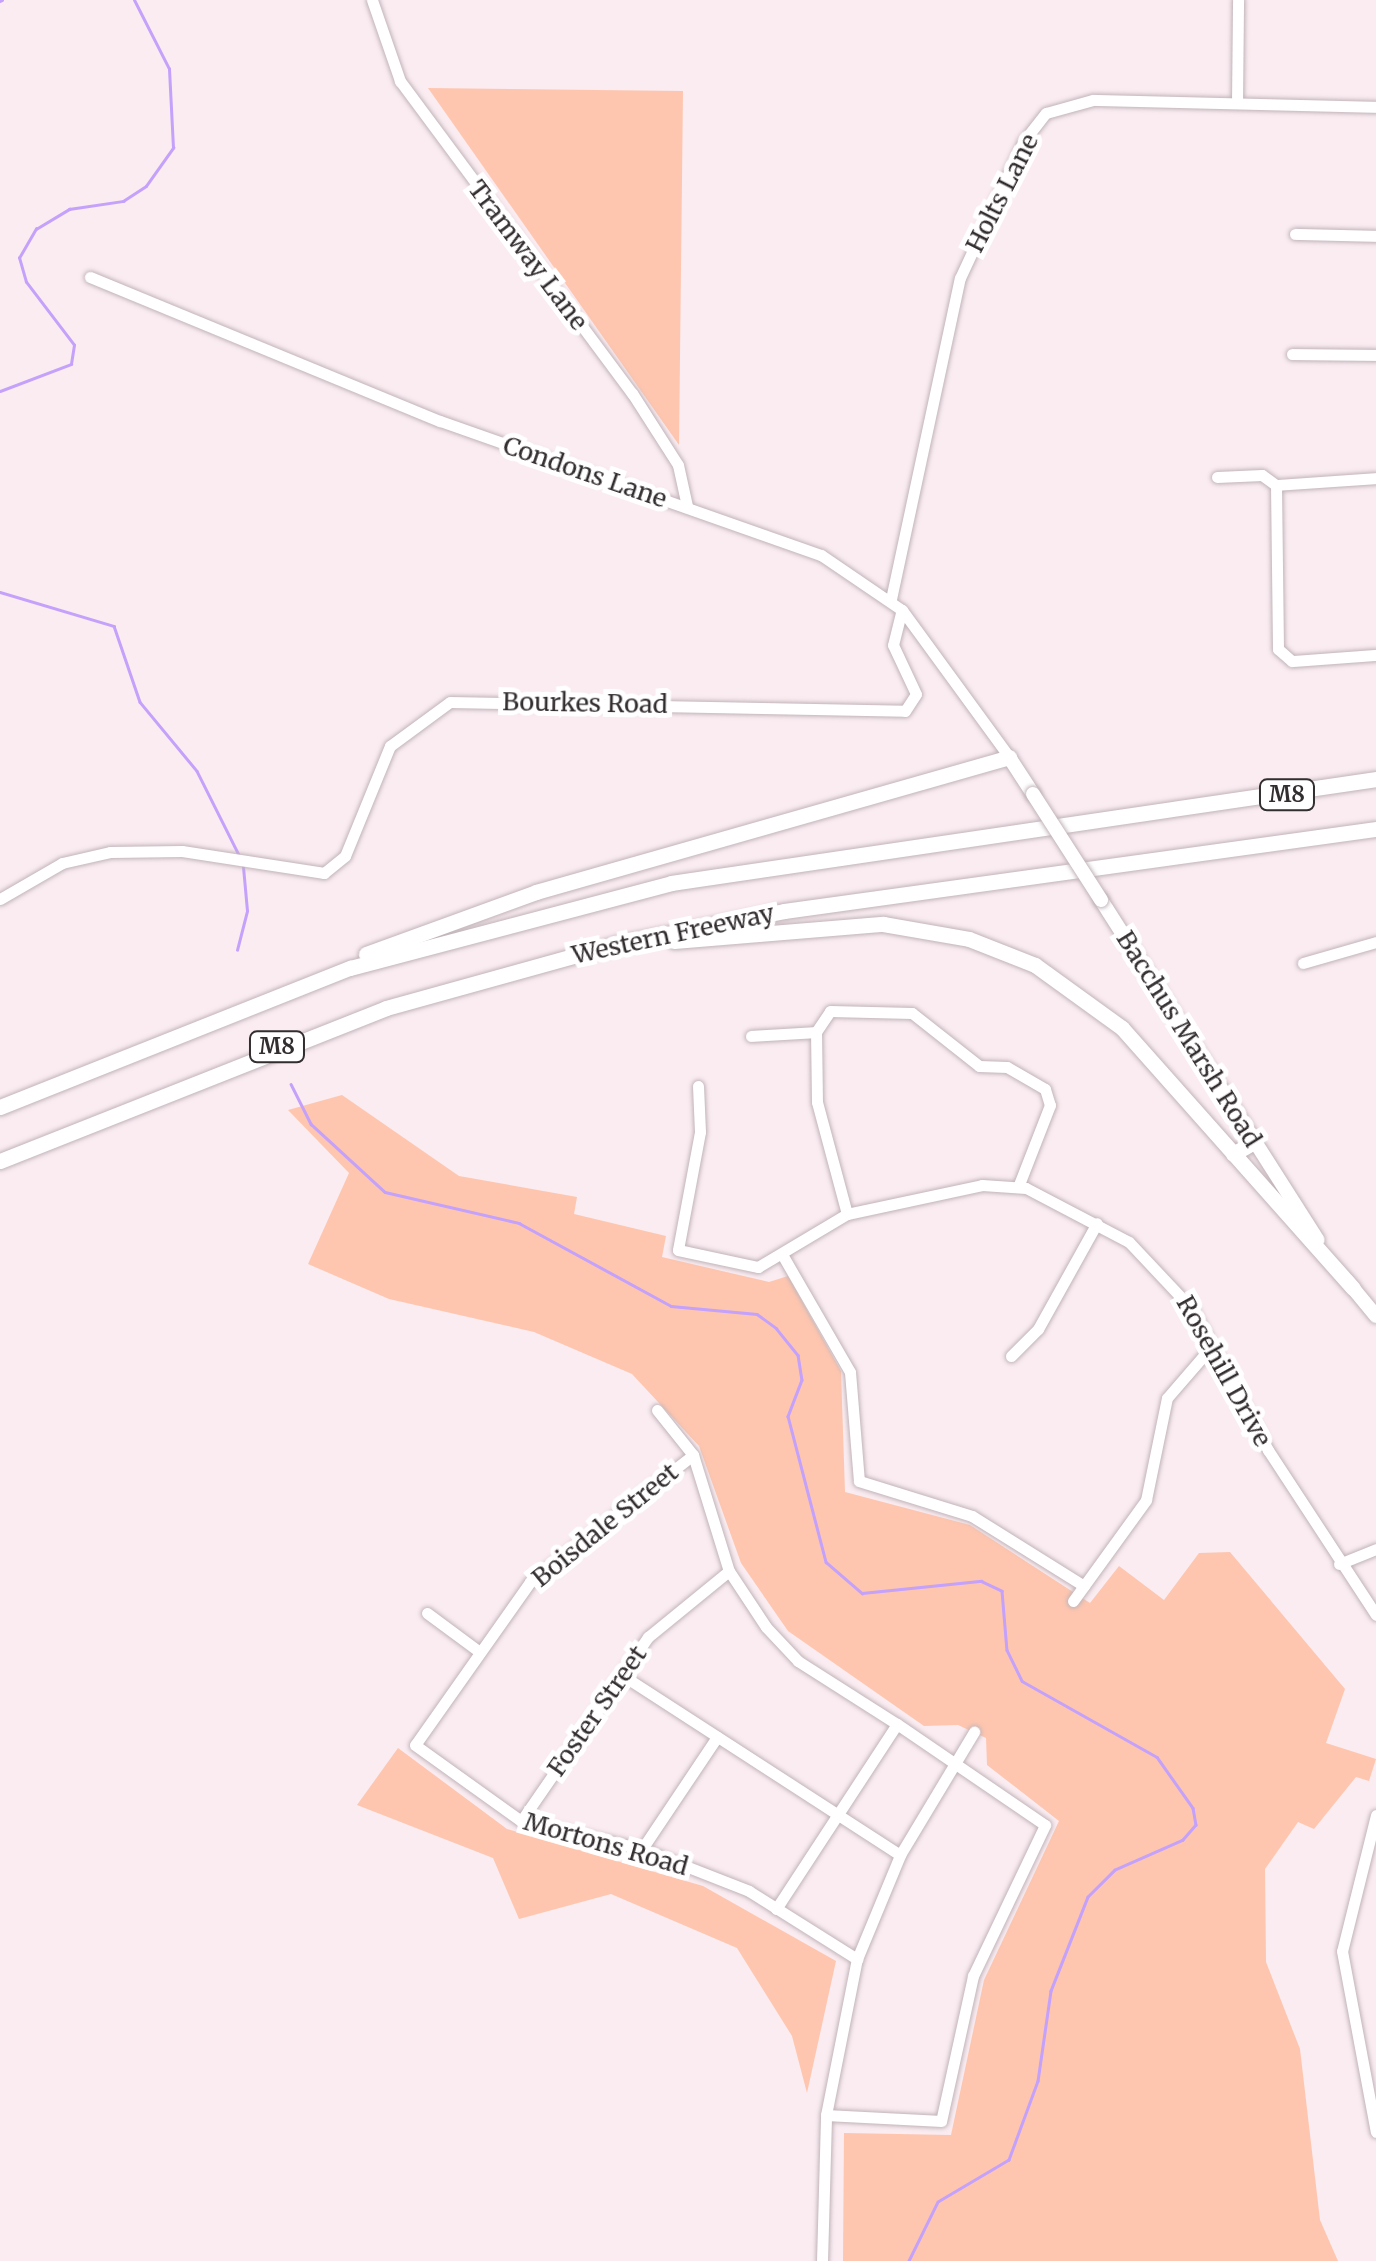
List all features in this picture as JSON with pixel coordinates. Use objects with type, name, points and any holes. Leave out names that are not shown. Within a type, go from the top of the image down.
[{"type":"highway","points":[[290,990],[536,892],[1009,757]]},
{"type":"highway","name":"Western Freeway","points":[[0,1106],[290,990],[671,883],[1376,779]]},
{"type":"highway","name":"Western Freeway","points":[[0,1161],[258,1054],[562,957],[784,910],[1376,828]]},
{"type":"highway","points":[[562,957],[856,923],[988,944],[1100,1008],[1352,1288]]},
{"type":"highway","points":[[1233,1154],[1254,1142]]},
{"type":"main road","name":"Bacchus Marsh Road","points":[[1009,757],[1254,1142],[1352,1288],[1376,1316]]},
{"type":"street","name":"Tramway Lane","points":[[372,0],[400,80],[632,393],[678,465],[687,506]]},
{"type":"street","points":[[1237,102],[1238,0]]},
{"type":"street","name":"Holts Lane","points":[[891,599],[960,278],[1023,142],[1046,113],[1093,100],[1376,107]]},
{"type":"street","points":[[1295,234],[1376,236]]},
{"type":"street","name":"Condons Lane","points":[[90,277],[440,420],[798,543],[891,599],[902,610],[1009,757]]},
{"type":"street","points":[[1292,354],[1376,355]]},
{"type":"street","points":[[1218,477],[1262,475],[1276,485],[1376,478]]},
{"type":"street","points":[[1276,485],[1278,649],[1292,661],[1376,655]]},
{"type":"street","name":"Bourkes Road","points":[[0,899],[84,856],[145,849],[248,861],[302,874],[332,869],[390,746],[450,702],[913,708],[893,645],[902,610]]},
{"type":"street","points":[[1304,964],[1376,942]]},
{"type":"street","points":[[847,1214],[817,1102],[816,1032],[830,1011],[912,1013],[979,1066],[1007,1068],[1045,1089],[1050,1105],[1018,1187]]},
{"type":"street","points":[[751,1036],[816,1032]]},
{"type":"street","name":"Rosehill Drive","points":[[698,1086],[700,1132],[678,1250],[742,1268],[783,1256],[847,1214],[982,1185],[1018,1187],[1096,1223],[1168,1276],[1340,1564],[1376,1615]]},
{"type":"street","points":[[1011,1356],[1038,1329],[1096,1223]]},
{"type":"street","points":[[783,1256],[850,1372],[859,1481],[972,1516],[1084,1586]]},
{"type":"street","points":[[1073,1601],[1146,1500],[1167,1398],[1211,1347]]},
{"type":"street","points":[[657,1410],[693,1454],[729,1572],[798,1661],[955,1757],[1047,1834],[973,1976],[941,2121],[826,2114]]},
{"type":"street","name":"Boisdale Street","points":[[415,1744],[477,1650],[530,1582],[693,1454]]},
{"type":"street","points":[[1340,1564],[1376,1550]]},
{"type":"street","name":"Foster Street","points":[[521,1821],[648,1638],[729,1572]]},
{"type":"street","points":[[426,1613],[477,1650]]},
{"type":"street","points":[[622,1675],[900,1856]]},
{"type":"street","points":[[776,1909],[897,1724]]},
{"type":"street","points":[[822,2261],[826,2114],[858,1959],[900,1856],[955,1757],[974,1732]]},
{"type":"street","points":[[642,1850],[717,1738]]},
{"type":"street","name":"Mortons Road","points":[[415,1744],[521,1821],[642,1850],[776,1909],[858,1959]]},
{"type":"street","points":[[1376,1815],[1342,1951],[1376,2132]]},
{"type":"shaded area","points":[[428,88],[683,91],[679,445],[577,300]]},
{"type":"shaded area","points":[[342,1095],[459,1176],[577,1197],[574,1214],[666,1236],[662,1257],[769,1282],[788,1276],[841,1371],[845,1492],[970,1525],[1090,1603],[1119,1566],[1164,1600],[1199,1553],[1230,1552],[1345,1689],[1326,1743],[1376,1759],[1369,1781],[1356,1777],[1314,1829],[1298,1822],[1265,1869],[1266,1962],[1300,2049],[1320,2220],[1338,2261],[843,2261],[844,2133],[951,2135],[984,1980],[1059,1821],[987,1765],[986,1738],[958,1725],[924,1726],[788,1631],[741,1563],[699,1446],[632,1374],[534,1332],[389,1299],[308,1264],[349,1173],[288,1110]]},
{"type":"shaded area","points":[[398,1748],[507,1829],[703,1886],[836,1961],[807,2093],[792,2036],[737,1948],[611,1894],[519,1919],[493,1858],[357,1805]]},
{"type":"waterway","points":[[0,391],[71,364],[74,345],[26,282],[19,258],[36,229],[69,209],[123,201],[146,186],[173,148],[169,69],[134,0]]},
{"type":"waterway","points":[[0,592],[114,626],[140,702],[197,771],[239,855]]},
{"type":"waterway","points":[[237,950],[247,911],[243,867]]},
{"type":"waterway","points":[[291,1084],[311,1124],[385,1192],[519,1223],[671,1306],[757,1314],[776,1328],[798,1355],[802,1380],[788,1416],[826,1562],[862,1593],[981,1581],[1002,1591],[1007,1650],[1022,1681],[1157,1757],[1193,1808],[1196,1825],[1183,1840],[1115,1870],[1088,1897],[1051,1991],[1038,2081],[1009,2160],[938,2202],[909,2261]]}]
